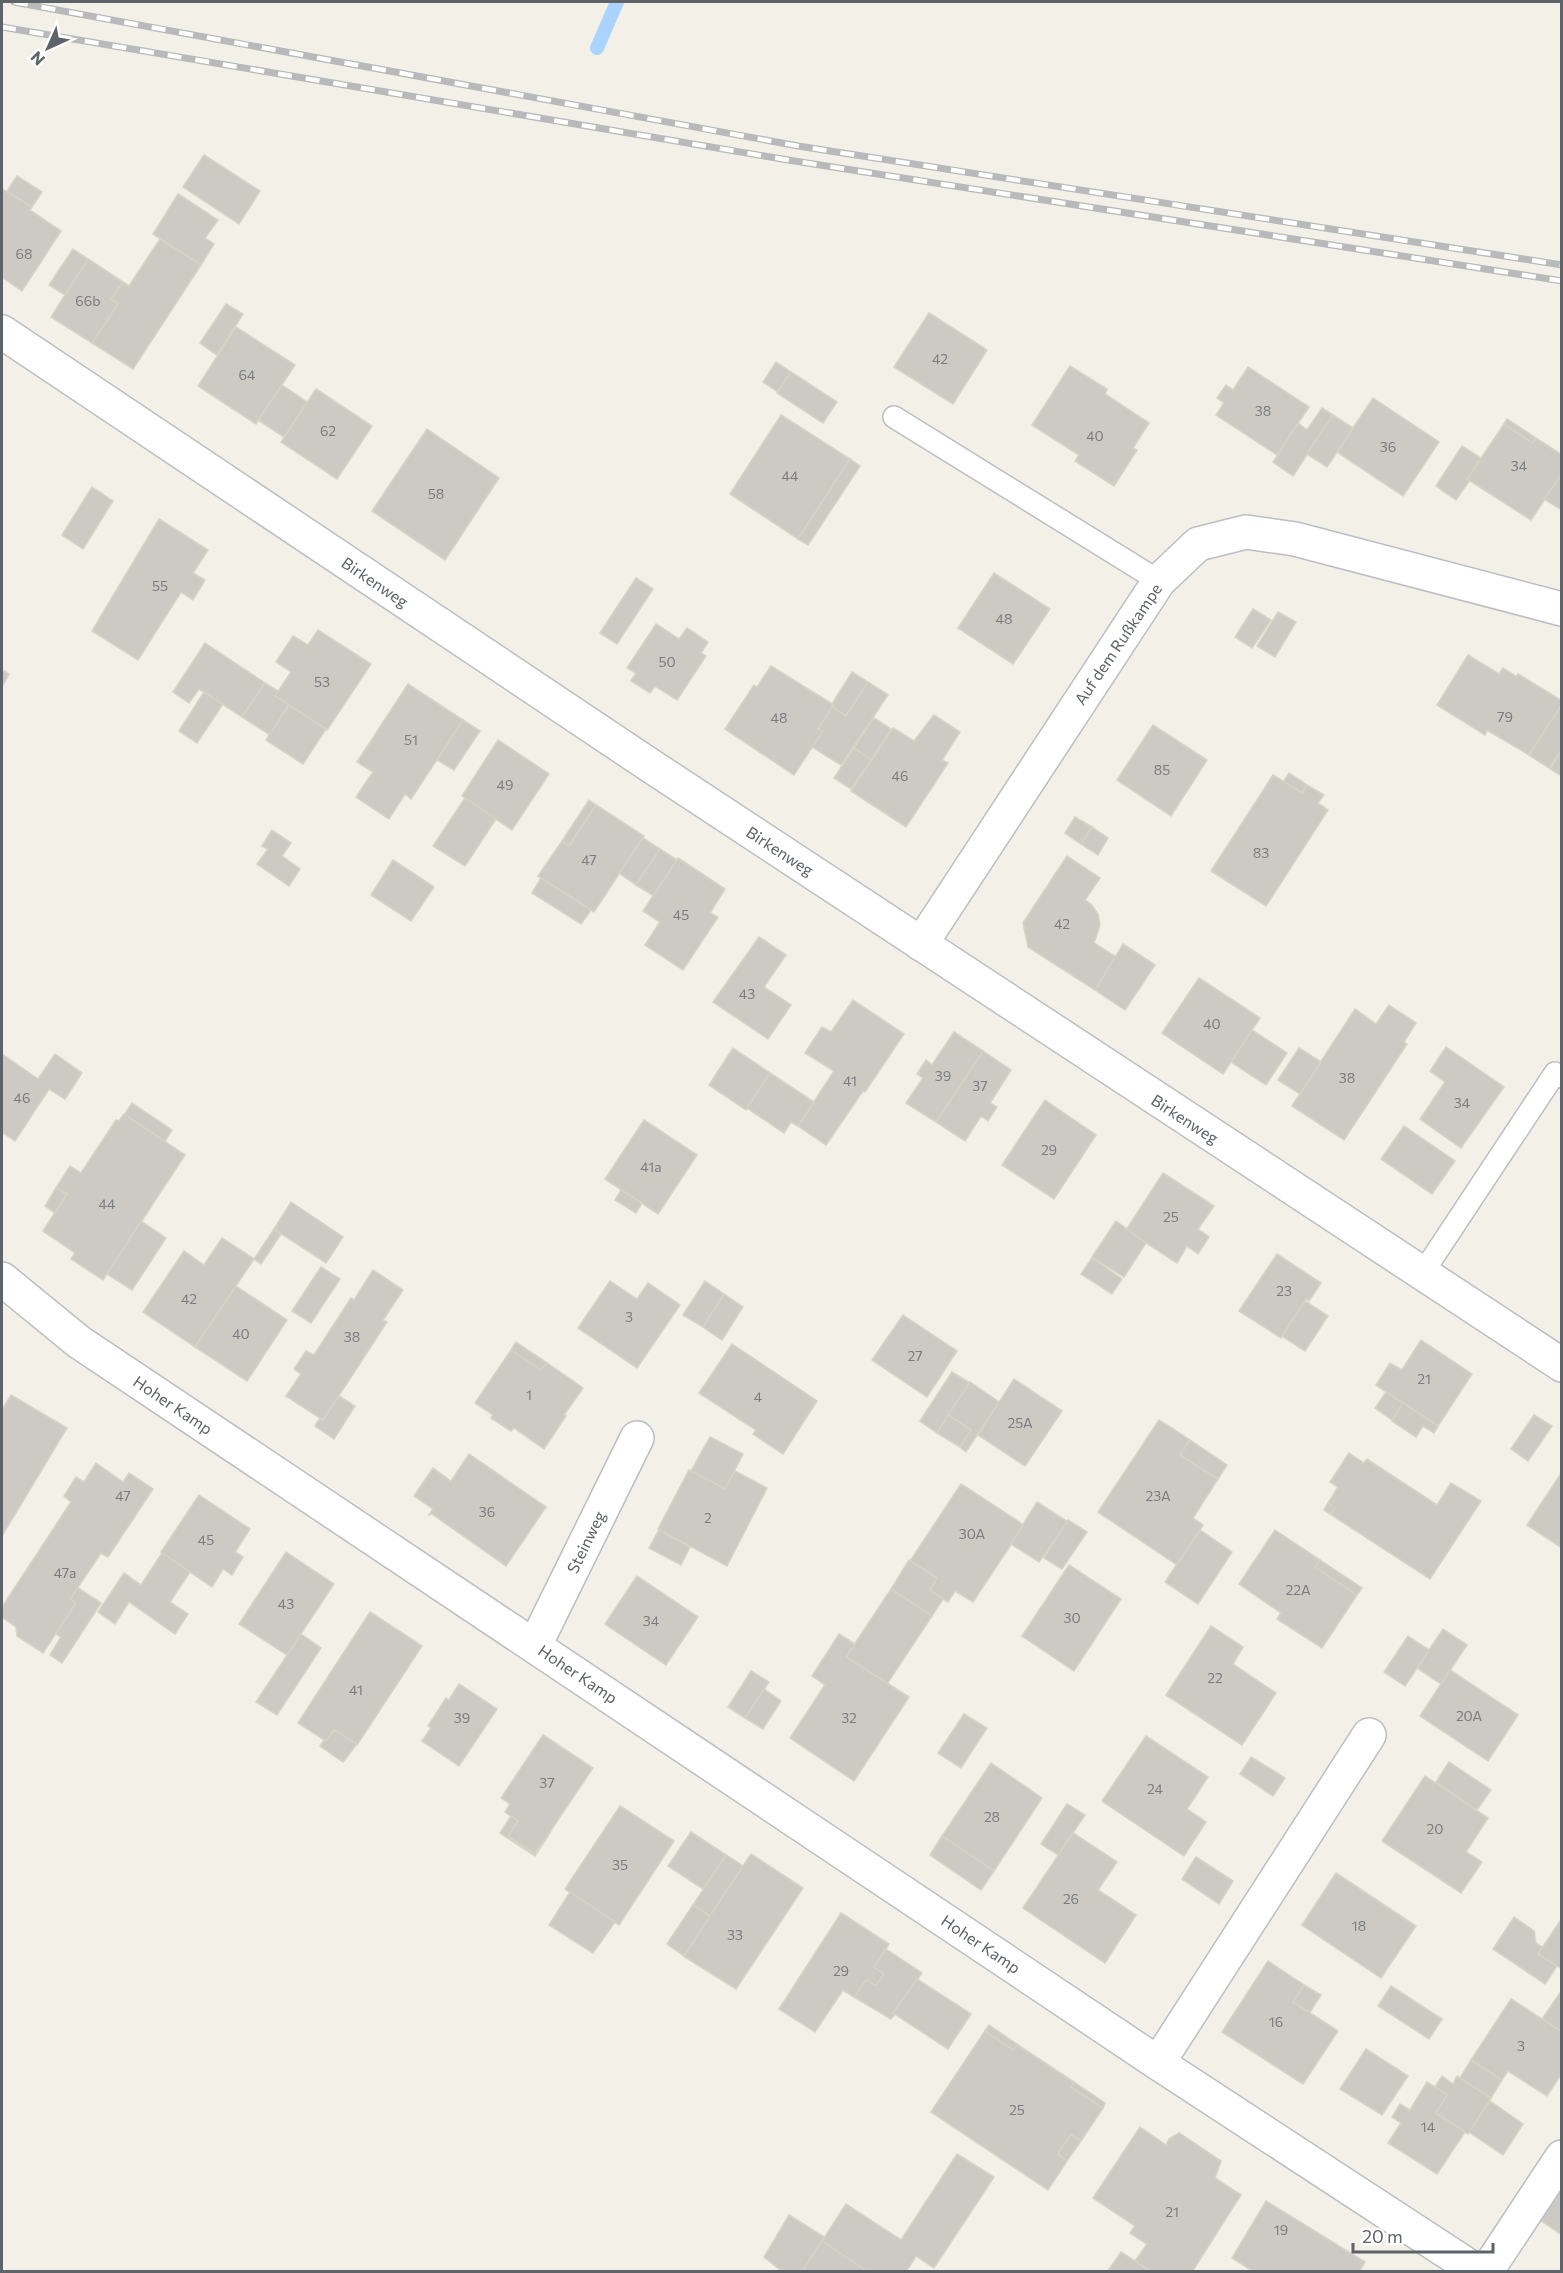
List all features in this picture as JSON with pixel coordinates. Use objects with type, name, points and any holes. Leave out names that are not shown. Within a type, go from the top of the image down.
[{"type":"street","name":"Birkenweg","points":[[2,332],[921,944],[1562,1365]]},
{"type":"street","name":"Auf dem Rußkampe","points":[[921,944],[1159,581],[1198,544],[1246,532],[1295,539],[1562,609]]},
{"type":"street","name":"Hoher Kamp","points":[[2,1279],[79,1342],[1158,2062],[1478,2271]]},
{"type":"street","name":"Steinweg","points":[[535,1645],[638,1438]]},
{"type":"street","points":[[1158,2062],[1369,1735]]},
{"type":"street","points":[[1486,2271],[1562,2157]]},
{"type":"lane","points":[[894,417],[1159,581]]},
{"type":"lane","points":[[1422,1274],[1555,1073],[1562,1077]]},
{"type":"building","points":[[204,155],[260,191],[239,224],[183,187]]},
{"type":"building","points":[[17,176],[42,192],[32,207],[7,191]]},
{"type":"building","points":[[2,189],[32,207],[30,210],[61,231],[22,291],[2,277]]},
{"type":"building","points":[[178,194],[218,220],[205,238],[214,244],[201,265],[153,234]]},
{"type":"building","points":[[160,239],[201,265],[133,369],[92,343],[118,304],[111,299],[123,282],[129,286]]},
{"type":"building","points":[[73,249],[88,259],[65,295],[49,285]]},
{"type":"building","points":[[88,259],[123,282],[111,299],[118,304],[92,343],[51,317]]},
{"type":"building","points":[[226,304],[243,314],[217,355],[200,343]]},
{"type":"building","points":[[929,313],[987,350],[953,404],[894,367]]},
{"type":"building","points":[[236,327],[295,365],[256,424],[198,386]]},
{"type":"building","points":[[776,362],[791,372],[778,392],[763,382]]},
{"type":"building","points":[[1070,366],[1107,389],[1105,394],[1149,423],[1133,448],[1137,450],[1114,486],[1075,461],[1079,455],[1032,425]]},
{"type":"building","points":[[1248,367],[1309,407],[1277,455],[1216,415],[1224,403],[1217,398],[1226,385],[1233,390]]},
{"type":"building","points":[[791,372],[837,402],[823,423],[777,393]]},
{"type":"building","points":[[282,385],[307,402],[284,437],[258,420]]},
{"type":"building","points":[[316,389],[372,426],[337,479],[281,442]]},
{"type":"building","points":[[1373,398],[1439,442],[1403,496],[1337,452]]},
{"type":"building","points":[[1322,408],[1333,415],[1293,476],[1273,462],[1298,423],[1307,430]]},
{"type":"building","points":[[781,415],[850,459],[798,539],[730,494]]},
{"type":"building","points":[[1333,415],[1353,428],[1327,467],[1307,454]]},
{"type":"building","points":[[1507,419],[1536,438],[1532,443],[1504,424]]},
{"type":"building","points":[[1504,424],[1532,443],[1536,438],[1562,455],[1562,474],[1531,520],[1467,479]]},
{"type":"building","points":[[427,429],[499,478],[445,560],[372,511]]},
{"type":"building","points":[[1462,446],[1481,458],[1467,479],[1470,480],[1456,500],[1436,486]]},
{"type":"building","points":[[850,459],[860,466],[808,545],[798,539]]},
{"type":"building","points":[[1562,474],[1562,510],[1544,499]]},
{"type":"building","points":[[92,487],[113,501],[83,549],[62,535]]},
{"type":"building","points":[[159,519],[208,550],[193,573],[205,580],[193,600],[181,592],[138,660],[92,631]]},
{"type":"building","points":[[994,573],[1050,609],[1013,664],[958,628]]},
{"type":"building","points":[[636,578],[653,589],[617,644],[600,633]]},
{"type":"building","points":[[1253,609],[1271,620],[1252,648],[1235,637]]},
{"type":"building","points":[[1278,612],[1296,622],[1275,657],[1257,646]]},
{"type":"building","points":[[656,624],[679,639],[687,628],[708,642],[701,653],[706,656],[677,700],[655,686],[650,693],[631,681],[636,673],[627,668]]},
{"type":"building","points":[[318,630],[371,664],[327,730],[275,696],[291,672],[276,662],[293,636],[308,645]]},
{"type":"building","points":[[205,643],[265,683],[242,717],[199,689],[189,703],[173,692]]},
{"type":"building","points":[[1468,655],[1499,674],[1503,668],[1517,677],[1518,674],[1562,701],[1529,755],[1487,730],[1485,735],[1437,705]]},
{"type":"building","points":[[771,666],[834,705],[818,729],[823,731],[794,775],[725,729],[754,685],[757,687]]},
{"type":"building","points":[[2,670],[9,674],[2,687]]},
{"type":"building","points":[[852,672],[868,682],[846,716],[832,707],[834,705],[832,704]]},
{"type":"building","points":[[868,682],[888,695],[841,765],[812,747],[823,731],[818,729],[832,707],[846,716]]},
{"type":"building","points":[[265,683],[278,691],[275,696],[289,705],[270,735],[242,717]]},
{"type":"building","points":[[408,684],[463,720],[411,799],[405,794],[389,819],[356,797],[373,772],[357,762]]},
{"type":"building","points":[[204,692],[223,704],[197,743],[179,731]]},
{"type":"building","points":[[1562,704],[1562,749],[1549,768],[1529,755]]},
{"type":"building","points":[[289,705],[326,729],[303,764],[266,740]]},
{"type":"building","points":[[934,715],[960,732],[942,760],[948,763],[906,827],[851,791],[893,728],[914,741]]},
{"type":"building","points":[[874,718],[891,729],[871,760],[854,748]]},
{"type":"building","points":[[463,720],[480,731],[454,770],[437,760]]},
{"type":"building","points":[[1153,725],[1207,760],[1171,816],[1117,780]]},
{"type":"building","points":[[498,740],[549,774],[512,830],[462,796]]},
{"type":"building","points":[[854,748],[871,760],[851,789],[834,778]]},
{"type":"building","points":[[1562,750],[1562,776],[1550,769]]},
{"type":"building","points":[[1289,773],[1307,785],[1302,793],[1283,782]]},
{"type":"building","points":[[1273,775],[1302,793],[1307,785],[1324,795],[1318,803],[1328,810],[1266,906],[1211,871]]},
{"type":"building","points":[[465,798],[496,819],[465,866],[433,846]]},
{"type":"building","points":[[589,800],[596,805],[569,846],[562,841]]},
{"type":"building","points":[[596,805],[644,836],[594,912],[538,876],[562,841],[569,846]]},
{"type":"building","points":[[1075,817],[1092,827],[1081,844],[1065,833]]},
{"type":"building","points":[[1092,827],[1108,838],[1098,855],[1081,844]]},
{"type":"building","points":[[272,830],[291,843],[282,856],[300,869],[289,886],[257,864],[268,849],[262,846]]},
{"type":"building","points":[[643,838],[660,849],[636,885],[619,873]]},
{"type":"building","points":[[660,849],[677,860],[654,896],[636,885]]},
{"type":"building","points":[[1067,856],[1100,878],[1085,900],[1098,914],[1100,925],[1094,943],[1116,957],[1095,990],[1028,947],[1023,923]]},
{"type":"building","points":[[678,858],[725,889],[710,913],[718,917],[683,970],[645,945],[660,922],[643,911]]},
{"type":"building","points":[[393,860],[434,887],[411,921],[371,895]]},
{"type":"building","points":[[541,878],[591,910],[581,924],[532,893]]},
{"type":"building","points":[[759,937],[786,955],[764,987],[791,1005],[768,1039],[713,1002]]},
{"type":"building","points":[[1123,944],[1155,965],[1125,1010],[1095,990]]},
{"type":"building","points":[[1199,978],[1260,1018],[1223,1074],[1162,1033]]},
{"type":"building","points":[[853,1000],[904,1034],[826,1145],[798,1126],[834,1071],[805,1053],[822,1027],[831,1032]]},
{"type":"building","points":[[1389,1005],[1416,1023],[1404,1042],[1407,1044],[1344,1140],[1292,1106],[1355,1009],[1376,1024]]},
{"type":"building","points":[[1252,1030],[1287,1053],[1266,1085],[1231,1062]]},
{"type":"building","points":[[954,1032],[983,1051],[936,1122],[906,1103],[923,1078],[917,1074],[926,1060],[932,1065]]},
{"type":"building","points":[[1446,1047],[1504,1087],[1461,1148],[1420,1119],[1445,1082],[1430,1071]]},
{"type":"building","points":[[733,1048],[770,1073],[746,1110],[709,1085]]},
{"type":"building","points":[[1299,1048],[1321,1062],[1300,1094],[1278,1080]]},
{"type":"building","points":[[983,1051],[1011,1070],[990,1103],[997,1107],[988,1121],[981,1116],[965,1141],[936,1122]]},
{"type":"building","points":[[2,1054],[38,1079],[55,1054],[82,1073],[65,1099],[49,1089],[15,1141],[2,1132]]},
{"type":"building","points":[[770,1073],[814,1102],[798,1126],[791,1122],[784,1133],[747,1108]]},
{"type":"building","points":[[1045,1100],[1096,1135],[1054,1199],[1002,1165]]},
{"type":"building","points":[[132,1103],[172,1130],[165,1141],[124,1115]]},
{"type":"building","points":[[124,1114],[185,1155],[103,1280],[71,1259],[75,1253],[43,1231],[67,1194],[56,1188],[70,1166],[81,1173],[116,1120],[119,1121]]},
{"type":"building","points":[[644,1120],[697,1155],[658,1214],[605,1179]]},
{"type":"building","points":[[1404,1126],[1455,1161],[1432,1194],[1381,1159]]},
{"type":"building","points":[[1163,1173],[1214,1206],[1198,1229],[1209,1237],[1198,1254],[1187,1246],[1177,1263],[1126,1230]]},
{"type":"building","points":[[56,1188],[67,1194],[55,1213],[45,1206]]},
{"type":"building","points":[[621,1190],[642,1203],[636,1213],[615,1200]]},
{"type":"building","points":[[291,1202],[343,1237],[326,1263],[274,1229]]},
{"type":"building","points":[[141,1221],[166,1238],[132,1290],[107,1274]]},
{"type":"building","points":[[1116,1221],[1146,1243],[1124,1277],[1092,1257]]},
{"type":"building","points":[[274,1229],[281,1234],[261,1264],[254,1259]]},
{"type":"building","points":[[222,1238],[254,1259],[195,1347],[143,1312],[184,1251],[204,1265]]},
{"type":"building","points":[[1277,1254],[1321,1283],[1309,1301],[1306,1299],[1281,1338],[1239,1311]]},
{"type":"building","points":[[1092,1258],[1122,1279],[1112,1294],[1081,1274]]},
{"type":"building","points":[[321,1267],[340,1279],[311,1323],[292,1311]]},
{"type":"building","points":[[373,1270],[403,1290],[383,1320],[387,1322],[323,1420],[286,1396],[301,1374],[294,1369],[306,1351],[314,1355],[351,1298],[354,1300]]},
{"type":"building","points":[[610,1281],[637,1299],[648,1283],[680,1305],[637,1368],[578,1328]]},
{"type":"building","points":[[705,1281],[724,1294],[703,1327],[683,1315]]},
{"type":"building","points":[[236,1286],[287,1320],[247,1381],[195,1347]]},
{"type":"building","points":[[724,1294],[743,1307],[722,1340],[703,1327]]},
{"type":"building","points":[[1305,1301],[1328,1316],[1305,1351],[1282,1336]]},
{"type":"building","points":[[903,1315],[957,1351],[927,1397],[872,1360]]},
{"type":"building","points":[[1421,1340],[1472,1374],[1438,1426],[1376,1385],[1390,1363],[1402,1370]]},
{"type":"building","points":[[516,1342],[547,1363],[541,1370],[511,1350]]},
{"type":"building","points":[[732,1344],[817,1401],[783,1454],[753,1434],[756,1430],[699,1393]]},
{"type":"building","points":[[511,1350],[541,1370],[547,1363],[583,1388],[544,1449],[514,1428],[511,1431],[491,1418],[493,1415],[475,1403]]},
{"type":"building","points":[[952,1372],[970,1383],[937,1433],[920,1421]]},
{"type":"building","points":[[1014,1379],[1062,1411],[1025,1466],[978,1435]]},
{"type":"building","points":[[970,1382],[999,1402],[966,1452],[960,1447],[971,1430],[948,1415]]},
{"type":"building","points":[[1386,1392],[1403,1403],[1392,1420],[1375,1408]]},
{"type":"building","points":[[11,1395],[67,1428],[2,1536],[2,1410]]},
{"type":"building","points":[[339,1396],[355,1406],[334,1439],[315,1426],[320,1418],[323,1420]]},
{"type":"building","points":[[1403,1403],[1438,1426],[1434,1433],[1423,1426],[1416,1437],[1392,1421]]},
{"type":"building","points":[[948,1415],[971,1430],[960,1447],[937,1433]]},
{"type":"building","points":[[1534,1415],[1552,1426],[1528,1461],[1511,1449]]},
{"type":"building","points":[[1159,1420],[1190,1440],[1180,1455],[1218,1479],[1193,1518],[1203,1525],[1177,1565],[1098,1512]]},
{"type":"building","points":[[710,1437],[743,1454],[725,1489],[691,1471]]},
{"type":"building","points":[[1190,1440],[1227,1465],[1218,1479],[1180,1455]]},
{"type":"building","points":[[1349,1453],[1364,1463],[1367,1459],[1437,1505],[1451,1483],[1481,1501],[1430,1579],[1330,1514],[1335,1508],[1328,1503],[1338,1487],[1330,1482]]},
{"type":"building","points":[[469,1454],[546,1507],[506,1566],[432,1514],[429,1515],[433,1509],[414,1496],[433,1468],[451,1481]]},
{"type":"building","points":[[96,1463],[123,1482],[129,1473],[153,1489],[108,1557],[101,1553],[70,1599],[76,1603],[43,1653],[17,1636],[16,1627],[2,1617],[2,1607],[71,1502],[64,1496],[76,1477],[84,1482]]},
{"type":"building","points":[[689,1470],[725,1489],[735,1471],[767,1488],[727,1566],[658,1529]]},
{"type":"building","points":[[1562,1472],[1562,1548],[1527,1525]]},
{"type":"building","points":[[961,1484],[1024,1525],[973,1602],[955,1591],[948,1602],[930,1590],[937,1578],[910,1561]]},
{"type":"building","points":[[199,1495],[250,1529],[235,1552],[243,1557],[232,1575],[223,1569],[212,1587],[161,1552]]},
{"type":"building","points":[[1037,1502],[1068,1522],[1039,1562],[1011,1544]]},
{"type":"building","points":[[1328,1503],[1335,1508],[1330,1514],[1324,1510]]},
{"type":"building","points":[[1068,1520],[1087,1532],[1062,1569],[1044,1558]]},
{"type":"building","points":[[659,1530],[690,1547],[681,1565],[649,1548]]},
{"type":"building","points":[[1200,1530],[1232,1552],[1198,1604],[1165,1582]]},
{"type":"building","points":[[1275,1530],[1320,1560],[1315,1567],[1357,1595],[1322,1648],[1277,1619],[1281,1613],[1239,1584]]},
{"type":"building","points":[[286,1552],[334,1584],[287,1655],[239,1624]]},
{"type":"building","points":[[162,1553],[190,1572],[170,1602],[188,1614],[175,1634],[129,1602],[115,1624],[98,1612],[124,1573],[141,1585]]},
{"type":"building","points":[[909,1560],[937,1578],[930,1590],[943,1599],[932,1616],[891,1589]]},
{"type":"building","points":[[1320,1560],[1362,1588],[1357,1595],[1315,1567]]},
{"type":"building","points":[[1069,1565],[1121,1599],[1074,1671],[1022,1636]]},
{"type":"building","points":[[637,1576],[698,1617],[666,1665],[605,1624]]},
{"type":"building","points":[[78,1588],[101,1603],[62,1663],[50,1655],[61,1637],[56,1634],[76,1603],[70,1599]]},
{"type":"building","points":[[891,1589],[932,1616],[887,1684],[846,1657]]},
{"type":"building","points":[[370,1612],[422,1646],[357,1745],[334,1730],[326,1741],[298,1723]]},
{"type":"building","points":[[1211,1626],[1243,1647],[1233,1664],[1276,1693],[1242,1745],[1166,1695]]},
{"type":"building","points":[[1443,1629],[1467,1645],[1441,1684],[1417,1668]]},
{"type":"building","points":[[301,1634],[321,1648],[277,1715],[256,1702]]},
{"type":"building","points":[[839,1634],[855,1644],[846,1657],[909,1697],[854,1781],[790,1738],[825,1685],[812,1676]]},
{"type":"building","points":[[1408,1636],[1429,1650],[1405,1686],[1384,1672]]},
{"type":"building","points":[[1450,1670],[1518,1715],[1488,1761],[1420,1716]]},
{"type":"building","points":[[751,1671],[769,1682],[745,1718],[728,1707]]},
{"type":"building","points":[[459,1684],[497,1709],[459,1766],[422,1741],[431,1728],[428,1726],[446,1698],[449,1700]]},
{"type":"building","points":[[764,1689],[781,1701],[763,1729],[745,1718]]},
{"type":"building","points":[[964,1714],[987,1728],[961,1768],[938,1753]]},
{"type":"building","points":[[334,1730],[357,1744],[343,1762],[320,1746]]},
{"type":"building","points":[[543,1735],[593,1768],[535,1854],[508,1836],[518,1821],[505,1812],[510,1804],[501,1798]]},
{"type":"building","points":[[1146,1736],[1208,1777],[1187,1809],[1206,1822],[1184,1856],[1102,1801]]},
{"type":"building","points":[[1251,1757],[1285,1778],[1273,1796],[1240,1774]]},
{"type":"building","points":[[1449,1762],[1491,1790],[1477,1810],[1436,1782]]},
{"type":"building","points":[[991,1763],[1042,1798],[994,1871],[942,1836]]},
{"type":"building","points":[[1425,1776],[1488,1818],[1466,1852],[1482,1862],[1461,1893],[1382,1841]]},
{"type":"building","points":[[1067,1804],[1085,1815],[1058,1855],[1041,1844]]},
{"type":"building","points":[[620,1806],[674,1841],[619,1925],[565,1889]]},
{"type":"building","points":[[511,1816],[518,1821],[508,1836],[535,1854],[551,1831],[535,1856],[500,1833]]},
{"type":"building","points":[[691,1832],[726,1855],[703,1889],[668,1866]]},
{"type":"building","points":[[1073,1833],[1117,1862],[1098,1890],[1136,1915],[1105,1963],[1023,1908]]},
{"type":"building","points":[[942,1836],[994,1871],[981,1890],[930,1855]]},
{"type":"building","points":[[751,1854],[803,1888],[736,1989],[683,1956]]},
{"type":"building","points":[[726,1855],[743,1866],[710,1916],[693,1905]]},
{"type":"building","points":[[1196,1857],[1233,1881],[1219,1904],[1182,1879]]},
{"type":"building","points":[[1336,1873],[1416,1926],[1381,1978],[1302,1925]]},
{"type":"building","points":[[570,1892],[615,1922],[593,1953],[549,1925]]},
{"type":"building","points":[[693,1905],[710,1916],[684,1956],[667,1944]]},
{"type":"building","points":[[841,1913],[889,1944],[874,1967],[884,1974],[876,1986],[866,1980],[854,1997],[843,1990],[815,2032],[779,2009]]},
{"type":"building","points":[[1514,1917],[1534,1931],[1536,1943],[1542,1947],[1538,1954],[1557,1966],[1545,1984],[1493,1949]]},
{"type":"building","points":[[1562,1918],[1562,1969],[1538,1954]]},
{"type":"building","points":[[886,1949],[922,1973],[891,2019],[854,1997],[866,1980],[876,1986],[884,1974],[874,1967]]},
{"type":"building","points":[[1268,1961],[1304,1985],[1293,2002],[1338,2031],[1303,2084],[1222,2032]]},
{"type":"building","points":[[917,1979],[971,2014],[948,2049],[893,2013]]},
{"type":"building","points":[[1304,1985],[1321,1995],[1310,2012],[1293,2002]]},
{"type":"building","points":[[1391,1986],[1442,2019],[1429,2039],[1378,2006]]},
{"type":"building","points":[[1560,1993],[1562,1994],[1562,2032],[1542,2019]]},
{"type":"building","points":[[1511,1999],[1562,2032],[1562,2073],[1547,2096],[1508,2071],[1502,2080],[1471,2060]]},
{"type":"building","points":[[989,2025],[1018,2045],[1013,2050],[985,2031]]},
{"type":"building","points":[[985,2031],[1013,2050],[1018,2045],[1074,2082],[1071,2087],[1103,2108],[1081,2141],[1071,2134],[1058,2154],[1067,2161],[1048,2190],[931,2112]]},
{"type":"building","points":[[1366,2049],[1408,2076],[1382,2115],[1340,2089]]},
{"type":"building","points":[[1471,2060],[1502,2080],[1491,2098],[1460,2078]]},
{"type":"building","points":[[1442,2076],[1453,2084],[1457,2076],[1491,2098],[1468,2134],[1436,2113],[1447,2095],[1435,2087]]},
{"type":"building","points":[[1074,2082],[1105,2103],[1103,2108],[1071,2087]]},
{"type":"building","points":[[1427,2082],[1447,2095],[1436,2113],[1465,2132],[1437,2174],[1388,2143],[1401,2123],[1392,2117],[1400,2104],[1410,2110]]},
{"type":"building","points":[[1490,2101],[1523,2124],[1503,2155],[1469,2132]]},
{"type":"building","points":[[1140,2127],[1166,2145],[1169,2139],[1179,2133],[1221,2161],[1215,2178],[1241,2195],[1192,2272],[1151,2272],[1135,2261],[1147,2244],[1130,2233],[1135,2226],[1093,2198]]},
{"type":"building","points":[[1071,2134],[1081,2141],[1067,2161],[1058,2154]]},
{"type":"building","points":[[957,2154],[994,2177],[934,2268],[916,2256],[906,2272],[868,2272],[822,2241],[846,2204],[901,2240]]},
{"type":"building","points":[[1562,2181],[1562,2235],[1537,2218]]},
{"type":"building","points":[[1266,2201],[1365,2262],[1359,2272],[1254,2272],[1232,2258]]},
{"type":"building","points":[[789,2215],[824,2237],[802,2272],[783,2272],[764,2257]]},
{"type":"building","points":[[822,2241],[868,2272],[802,2272]]},
{"type":"building","points":[[1121,2252],[1135,2261],[1151,2272],[1107,2272]]},
{"type":"waterway","points":[[597,48],[617,2]]},
{"type":"railway","points":[[14,2],[798,146],[1562,265]]},
{"type":"railway","points":[[2,27],[788,160],[1562,281]]}]
